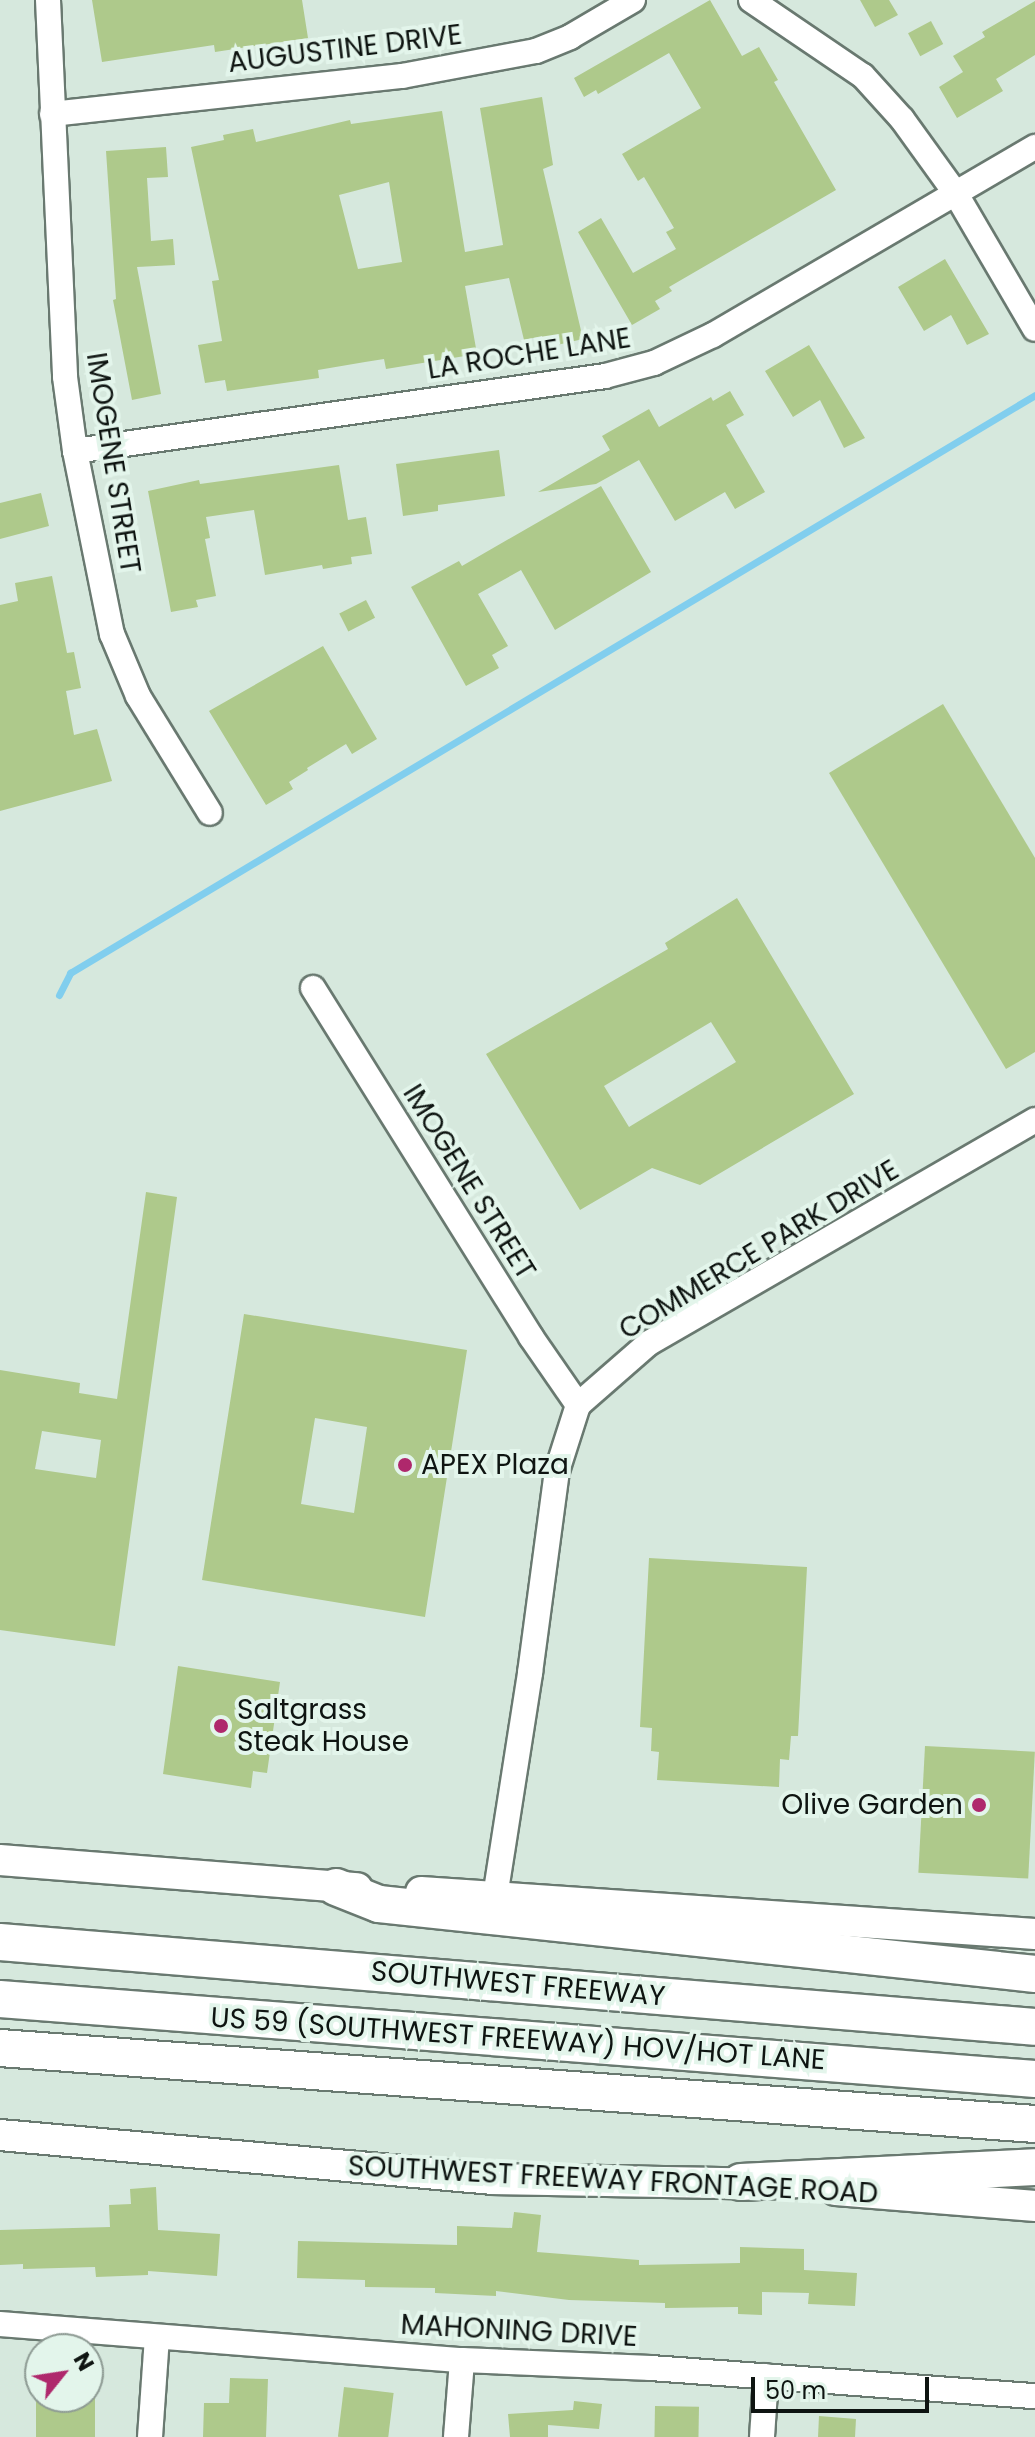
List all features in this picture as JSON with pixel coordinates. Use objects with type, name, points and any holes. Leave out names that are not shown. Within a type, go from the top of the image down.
[{"type":"highway","points":[[336,1887],[379,1904],[1035,1974]]},
{"type":"highway","name":"SOUTHWEST FREEWAY","points":[[0,1942],[1035,2027]]},
{"type":"highway","name":"US 59 (SOUTHWEST FREEWAY) HOV/HOT LANE","points":[[0,1999],[1035,2079]]},
{"type":"highway","points":[[0,2048],[1035,2124]]},
{"type":"highway","points":[[741,2182],[1035,2167]]},
{"type":"main road","points":[[0,1860],[336,1887],[1035,1934]]},
{"type":"main road","name":"SOUTHWEST FREEWAY FRONTAGE ROAD","points":[[0,2135],[491,2179],[741,2182],[1035,2206]]},
{"type":"street","name":"IMOGENE STREET","points":[[48,0],[65,377],[75,451],[112,634],[138,696],[210,813]]},
{"type":"street","name":"AUGUSTINE DRIVE","points":[[52,114],[402,76],[536,51],[570,37],[633,0]]},
{"type":"street","points":[[751,0],[863,76],[902,119],[956,194],[1035,329]]},
{"type":"street","name":"LA ROCHE LANE","points":[[75,451],[592,378],[654,363],[713,335],[1035,147]]},
{"type":"street","name":"IMOGENE STREET","points":[[313,988],[531,1337],[578,1405]]},
{"type":"street","name":"COMMERCE PARK DRIVE","points":[[578,1405],[649,1343],[1035,1120]]},
{"type":"street","points":[[495,1897],[557,1471],[578,1405]]},
{"type":"street","name":"MAHONING DRIVE","points":[[0,2324],[462,2360],[766,2376],[1035,2396]]},
{"type":"street","points":[[150,2437],[157,2338]]},
{"type":"street","points":[[456,2437],[462,2360]]},
{"type":"street","points":[[762,2437],[766,2376]]},
{"type":"building","points":[[92,0],[302,0],[308,38],[215,52],[214,45],[102,62]]},
{"type":"building","points":[[710,0],[742,56],[759,47],[778,80],[774,82],[836,190],[669,287],[672,291],[655,301],[660,309],[632,325],[578,232],[601,218],[633,273],[676,249],[666,232],[674,228],[644,177],[638,181],[622,154],[701,108],[669,53],[598,94],[596,90],[584,97],[574,78]]},
{"type":"building","points":[[860,0],[889,0],[898,15],[875,27]]},
{"type":"building","points":[[1035,1],[1035,55],[996,79],[1003,91],[957,118],[939,87],[963,72],[953,56],[985,37],[982,32]]},
{"type":"building","points":[[931,21],[943,44],[920,56],[908,33]]},
{"type":"building","points":[[542,97],[553,165],[543,169],[583,339],[544,348],[542,336],[524,340],[509,278],[465,286],[477,354],[386,369],[384,359],[318,370],[319,378],[227,391],[225,380],[205,383],[198,345],[222,341],[212,281],[219,280],[191,147],[224,140],[223,135],[253,129],[256,142],[350,120],[351,124],[442,111],[465,252],[503,245],[480,108]],"holes":[[[389,182],[402,262],[358,269],[339,195]]]},
{"type":"building","points":[[166,147],[168,177],[147,178],[151,241],[173,239],[175,265],[137,267],[161,394],[132,400],[113,300],[116,299],[106,151]]},
{"type":"building","points":[[945,259],[989,334],[967,345],[951,315],[924,331],[898,287]]},
{"type":"building","points":[[809,345],[865,438],[844,448],[820,400],[793,417],[765,371]]},
{"type":"building","points":[[730,391],[744,415],[726,425],[765,492],[735,509],[725,492],[675,521],[639,460],[596,484],[538,492],[610,450],[602,436],[649,409],[659,427],[711,397],[713,401]]},
{"type":"building","points":[[499,450],[505,496],[438,505],[438,511],[403,516],[396,464]]},
{"type":"building","points":[[339,465],[348,520],[366,517],[372,554],[351,557],[352,564],[323,569],[322,565],[265,575],[254,510],[206,517],[210,538],[205,539],[216,596],[196,600],[198,607],[171,612],[148,491],[199,480],[200,484]]},
{"type":"building","points":[[601,486],[651,572],[555,630],[521,570],[478,594],[508,646],[492,655],[499,668],[466,686],[411,587],[459,561],[462,566]]},
{"type":"building","points":[[41,493],[49,526],[0,539],[0,503]]},
{"type":"building","points":[[52,576],[67,653],[74,652],[81,688],[66,691],[74,735],[97,729],[112,781],[0,811],[0,605],[18,601],[15,583]]},
{"type":"building","points":[[366,600],[375,618],[348,631],[339,614]]},
{"type":"building","points":[[323,646],[377,739],[352,754],[346,744],[307,768],[289,782],[293,789],[266,805],[209,711]]},
{"type":"building","points":[[943,704],[1035,858],[1035,1052],[1006,1069],[829,773]]},
{"type":"building","points":[[737,898],[854,1094],[700,1185],[652,1168],[580,1210],[486,1054],[668,949],[665,943]],"holes":[[[711,1022],[736,1062],[629,1127],[604,1086]]]},
{"type":"building","points":[[146,1192],[177,1197],[115,1646],[0,1630],[0,1370],[80,1383],[79,1393],[117,1399]],"holes":[[[42,1431],[101,1440],[96,1478],[35,1469]]]},
{"type":"building","name":"APEX Plaza","points":[[244,1314],[467,1350],[425,1617],[202,1580]],"holes":[[[315,1418],[367,1427],[354,1513],[301,1504]]]},
{"type":"building","points":[[649,1558],[807,1567],[798,1736],[791,1736],[789,1760],[780,1759],[779,1787],[657,1780],[659,1752],[651,1751],[652,1728],[640,1727]]},
{"type":"building","name":"Saltgrass Steak House","points":[[178,1666],[280,1682],[267,1773],[253,1771],[251,1788],[163,1774]]},
{"type":"building","name":"Olive Garden","points":[[925,1746],[1035,1752],[1028,1879],[918,1873]]},
{"type":"building","points":[[156,2187],[158,2230],[220,2234],[217,2276],[148,2271],[148,2275],[96,2277],[95,2267],[23,2269],[23,2264],[0,2265],[0,2230],[110,2227],[109,2205],[131,2204],[130,2189]]},
{"type":"building","points":[[514,2212],[541,2215],[537,2252],[639,2260],[639,2265],[740,2263],[740,2247],[804,2249],[804,2270],[857,2273],[855,2306],[808,2304],[809,2293],[762,2292],[762,2315],[738,2314],[738,2307],[665,2308],[665,2303],[569,2300],[496,2291],[496,2296],[435,2293],[435,2288],[365,2287],[365,2280],[297,2278],[298,2241],[457,2245],[457,2226],[512,2228]]},
{"type":"building","points":[[230,2378],[268,2379],[266,2437],[203,2437],[204,2403],[229,2403]]},
{"type":"building","points":[[344,2387],[394,2393],[388,2437],[338,2437]]},
{"type":"building","points":[[574,2401],[602,2404],[599,2429],[548,2425],[548,2437],[510,2437],[508,2414],[573,2410]]},
{"type":"building","points":[[655,2406],[699,2407],[698,2437],[654,2437]]},
{"type":"building","points":[[36,2413],[95,2413],[95,2437],[36,2437]]},
{"type":"building","points":[[819,2416],[856,2419],[855,2437],[818,2437]]},
{"type":"waterway","points":[[59,995],[70,973],[1035,395]]},
{"type":"place","name":"APEX Plaza","points":[[405,1465]]},
{"type":"place","name":"Saltgrass Steak House","points":[[221,1726]]},
{"type":"place","name":"Olive Garden","points":[[979,1805]]}]
